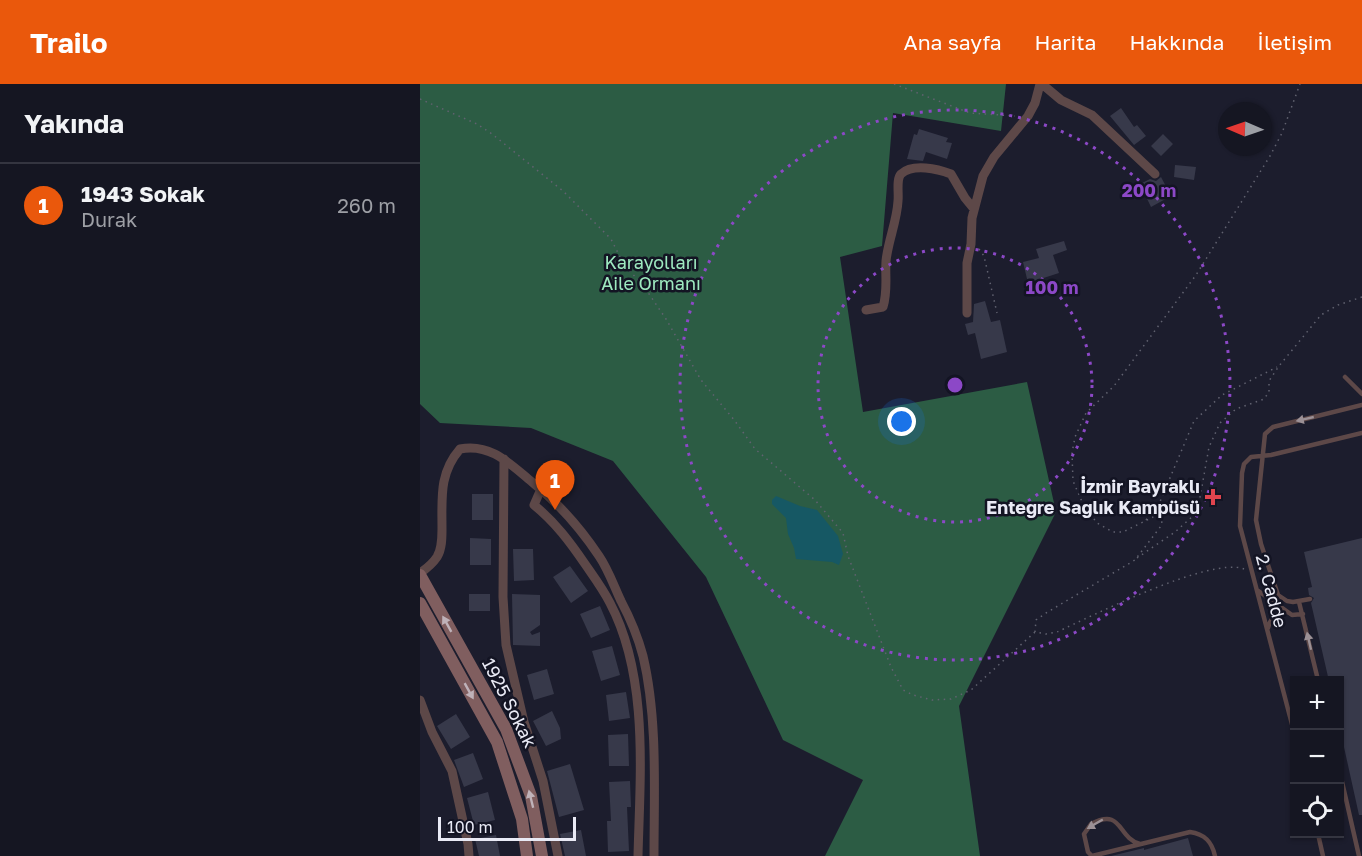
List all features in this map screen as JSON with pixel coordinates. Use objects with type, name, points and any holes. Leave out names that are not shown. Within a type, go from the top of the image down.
[{"type":"main road","name":"1925 Sokak","points":[[420,574],[506,729],[531,796],[542,856]]},
{"type":"main road","name":"1925 Sokak","points":[[420,603],[497,742],[522,819],[527,856]]},
{"type":"street","points":[[968,314],[967,263],[971,244],[972,218],[983,176],[994,156],[1028,116],[1041,84],[1061,100],[1092,114],[1155,174]]},
{"type":"street","points":[[866,310],[883,307],[886,295],[886,259],[898,205],[899,178],[902,173],[913,168],[938,169],[951,174],[974,209]]},
{"type":"street","points":[[420,574],[437,559],[440,551],[443,480],[448,465],[460,448],[483,448],[504,459],[540,489],[582,534],[600,557],[643,654],[652,727],[654,856]]},
{"type":"street","points":[[504,459],[503,597],[506,645],[524,722],[543,781],[558,856]]},
{"type":"street","points":[[540,489],[534,505],[549,517],[570,542],[610,603],[632,668],[640,756],[638,856]]},
{"type":"street","points":[[420,700],[432,732],[452,771],[469,856]]},
{"type":"lane","points":[[1345,377],[1362,394]]},
{"type":"lane","points":[[1310,599],[1299,602],[1287,601],[1278,595],[1257,530],[1264,434],[1273,427],[1362,405]]},
{"type":"lane","name":"2. Cadde","points":[[1290,705],[1240,526],[1244,464],[1251,457],[1362,433]]},
{"type":"lane","points":[[1257,590],[1287,612],[1296,616],[1302,614]]},
{"type":"lane","name":"2. Cadde","points":[[1299,602],[1317,676]]},
{"type":"lane","points":[[1268,630],[1272,617],[1280,612],[1287,612]]},
{"type":"lane","points":[[1343,784],[1359,856]]},
{"type":"lane","points":[[1140,844],[1130,839],[1122,826],[1107,818],[1091,824],[1084,834],[1088,852],[1092,856],[1190,832],[1198,833],[1206,838],[1212,845],[1215,856]]},
{"type":"lane","points":[[1319,838],[1324,856]]},
{"type":"path","points":[[894,84],[970,113],[1028,116]]},
{"type":"path","points":[[1135,560],[1161,526],[1162,521],[1158,517],[1153,517],[1123,532],[1113,532],[1097,523],[1088,513],[1073,481],[1072,453],[1080,423],[1086,413],[1121,377],[1196,275],[1270,156],[1282,133],[1300,84]]},
{"type":"path","points":[[420,99],[477,124],[492,134],[563,191],[611,239],[624,264],[643,285],[701,380],[755,449],[815,500],[843,533],[848,556],[891,667],[903,690],[932,700],[951,699],[971,690],[1035,632],[1036,620],[1135,560],[1194,515],[1199,503],[1206,459],[1220,423],[1236,409],[1264,399],[1269,392],[1269,381],[1279,366],[1321,315],[1338,305],[1362,297]]},
{"type":"path","points":[[971,244],[984,256],[997,313]]},
{"type":"path","points":[[1146,521],[1163,496],[1194,421],[1222,395],[1279,366]]},
{"type":"path","points":[[1035,632],[1046,634],[1057,632],[1147,590],[1207,570],[1239,567],[1252,572]]},
{"type":"green space","name":"Karayolları Aile Ormanı","points":[[420,84],[1006,84],[1001,131],[893,113],[882,246],[840,257],[863,412],[1027,382],[1056,512],[959,706],[980,856],[825,856],[863,780],[783,740],[706,577],[613,461],[531,428],[440,423],[420,404]]},
{"type":"water","points":[[776,496],[817,510],[838,536],[843,554],[839,565],[832,562],[796,559],[788,534],[786,518],[772,504]]},
{"type":"building","points":[[1121,108],[1134,127],[1137,125],[1146,136],[1134,145],[1110,116]]},
{"type":"building","points":[[919,129],[948,138],[946,142],[952,143],[947,159],[926,152],[923,161],[907,159],[914,134],[917,135]]},
{"type":"building","points":[[1163,134],[1173,144],[1161,156],[1151,146]]},
{"type":"building","points":[[1175,165],[1196,167],[1194,180],[1174,177]]},
{"type":"building","points":[[1161,177],[1171,196],[1151,207],[1140,184],[1150,179],[1156,181]]},
{"type":"building","points":[[1064,241],[1067,250],[1053,255],[1059,273],[1028,283],[1023,262],[1039,258],[1036,249]]},
{"type":"building","points":[[985,301],[991,322],[1000,320],[1007,352],[981,359],[975,333],[968,335],[965,324],[973,322],[974,304]]},
{"type":"building","points":[[472,494],[493,494],[493,520],[472,520]]},
{"type":"building","points":[[470,538],[491,539],[491,565],[470,565]]},
{"type":"building","points":[[1362,538],[1362,815],[1359,815],[1344,747],[1344,676],[1328,676],[1311,603],[1314,598],[1309,595],[1308,588],[1312,587],[1304,552]]},
{"type":"building","points":[[513,549],[533,549],[534,580],[514,581]]},
{"type":"building","points":[[570,566],[588,591],[571,603],[553,577]]},
{"type":"building","points":[[469,594],[490,594],[490,611],[469,611]]},
{"type":"building","points":[[512,594],[540,595],[540,625],[530,632],[532,635],[540,632],[540,646],[513,645]]},
{"type":"building","points":[[600,606],[610,630],[591,638],[580,614]]},
{"type":"building","points":[[612,646],[620,675],[601,681],[592,651]]},
{"type":"building","points":[[547,669],[554,694],[534,700],[527,675]]},
{"type":"building","points":[[626,692],[630,718],[609,721],[606,695]]},
{"type":"building","points":[[552,711],[560,728],[561,739],[546,746],[533,721]]},
{"type":"building","points":[[456,714],[470,737],[451,749],[437,726]]},
{"type":"building","points":[[628,734],[629,766],[609,766],[608,735]]},
{"type":"building","points":[[473,753],[483,779],[464,787],[454,760]]},
{"type":"building","points":[[570,764],[584,810],[559,817],[547,771]]},
{"type":"building","points":[[630,781],[631,807],[627,807],[629,851],[608,852],[607,821],[611,821],[609,782]]},
{"type":"building","points":[[488,792],[495,820],[474,825],[467,798]]},
{"type":"building","points":[[581,830],[586,856],[565,856],[560,834]]},
{"type":"building","points":[[496,835],[500,856],[479,856],[475,839]]},
{"type":"building","points":[[1188,838],[1193,856],[1111,856],[1144,848],[1144,850]]},
{"type":"place","name":"İzmir Bayraklı Entegre Sağlık Kampüsü","points":[[1213,497]]},
{"type":"place","name":"1943 Sokak","points":[[555,510]]}]
